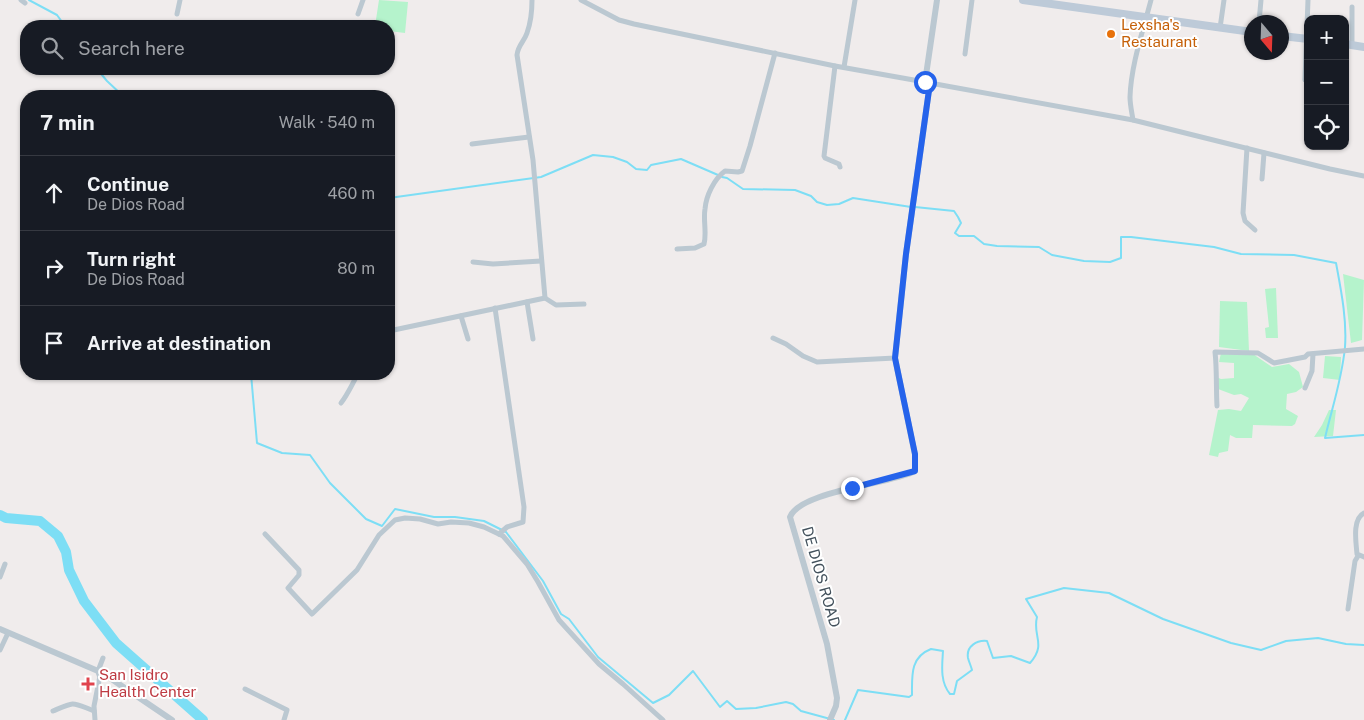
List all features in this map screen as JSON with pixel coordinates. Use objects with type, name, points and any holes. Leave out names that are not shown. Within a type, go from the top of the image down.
[{"type":"main road","points":[[1022,0],[1077,4],[1146,18],[1244,31]]},
{"type":"main road","points":[[1289,37],[1304,39]]},
{"type":"main road","points":[[1349,45],[1364,47]]},
{"type":"street","points":[[177,14],[180,0]]},
{"type":"street","points":[[358,14],[363,0]]},
{"type":"street","points":[[532,0],[532,13],[529,25],[518,47],[517,55],[529,137],[545,298]]},
{"type":"street","points":[[580,0],[619,20],[835,66],[1133,120],[1330,170],[1364,176]]},
{"type":"street","points":[[844,67],[855,0]]},
{"type":"street","name":"DE DIOS ROAD","points":[[832,717],[837,698],[827,644],[790,517],[798,508],[817,498],[915,471],[915,454],[895,358],[937,0]]},
{"type":"street","points":[[965,54],[972,0]]},
{"type":"street","points":[[1133,120],[1130,89],[1151,0]]},
{"type":"street","points":[[1220,28],[1224,0]]},
{"type":"street","points":[[1259,15],[1260,0]]},
{"type":"street","points":[[1308,0],[1308,15]]},
{"type":"street","points":[[1349,45],[1352,7]]},
{"type":"street","points":[[678,249],[695,248],[704,244],[705,208],[709,194],[725,171],[742,171],[745,165],[775,53]]},
{"type":"street","points":[[835,66],[824,156],[839,164],[840,167]]},
{"type":"street","points":[[472,144],[529,137]]},
{"type":"street","points":[[1247,148],[1242,213],[1245,221],[1255,230]]},
{"type":"street","points":[[1262,179],[1264,153]]},
{"type":"street","points":[[473,262],[493,264],[541,261]]},
{"type":"street","points":[[395,330],[545,298],[556,305],[584,304]]},
{"type":"street","points":[[527,302],[533,339]]},
{"type":"street","points":[[495,308],[524,507],[523,522],[507,527],[500,533]]},
{"type":"street","points":[[461,316],[468,339]]},
{"type":"street","points":[[774,338],[803,356],[818,362],[895,358]]},
{"type":"street","points":[[1217,406],[1215,376],[1217,364],[1215,352],[1258,353],[1274,363],[1305,357],[1308,354],[1364,349]]},
{"type":"street","points":[[1305,388],[1312,371],[1313,354]]},
{"type":"street","points":[[341,403],[354,380]]},
{"type":"street","points":[[1348,609],[1355,561],[1361,556],[1356,538],[1358,520],[1364,513]]},
{"type":"street","points":[[265,534],[300,570],[299,575],[288,588],[312,614],[356,570],[379,536],[395,520],[400,518],[420,519],[438,524],[451,522],[469,523],[500,533],[527,564],[559,620],[603,669],[623,684],[662,720]]},
{"type":"street","points":[[0,577],[5,564]]},
{"type":"street","points":[[0,629],[110,678],[172,720]]},
{"type":"street","points":[[0,650],[8,633]]},
{"type":"street","points":[[94,720],[99,674],[103,658]]},
{"type":"street","points":[[245,689],[287,710],[284,720]]},
{"type":"street","points":[[53,711],[70,703],[94,711]]},
{"type":"green space","points":[[379,0],[408,2],[405,33],[395,32],[395,20],[376,20]]},
{"type":"green space","points":[[1343,274],[1364,280],[1362,340],[1351,343]]},
{"type":"green space","points":[[1276,288],[1278,338],[1266,338],[1265,328],[1269,327],[1265,289]]},
{"type":"green space","points":[[1220,301],[1247,302],[1249,351],[1219,347]]},
{"type":"green space","points":[[1221,353],[1253,354],[1272,367],[1289,364],[1299,372],[1303,387],[1296,392],[1287,394],[1286,409],[1298,416],[1295,424],[1292,426],[1253,425],[1252,438],[1236,438],[1230,435],[1228,451],[1219,453],[1218,457],[1209,455],[1218,410],[1241,411],[1249,398],[1241,394],[1234,395],[1218,389],[1216,377],[1221,379],[1234,378],[1234,363],[1219,362]]},
{"type":"green space","points":[[1325,356],[1341,357],[1340,380],[1323,378]]},
{"type":"green space","points":[[1329,410],[1336,410],[1333,436],[1314,437],[1322,425]]},
{"type":"waterway","points":[[29,0],[57,15],[61,20]]},
{"type":"waterway","points":[[102,75],[117,90]]},
{"type":"waterway","points":[[395,197],[541,177],[593,155],[613,157],[627,162],[636,169],[647,170],[651,165],[681,159],[718,175]]},
{"type":"waterway","points":[[722,177],[727,178],[743,189],[795,190],[811,196],[817,202],[827,205],[839,204],[853,198],[911,207]]},
{"type":"waterway","points":[[915,207],[954,211],[961,223],[955,233],[959,236],[974,236],[984,244],[1039,247],[1052,255],[1084,261],[1110,262],[1121,258],[1121,237],[1131,237],[1214,247],[1241,254],[1294,255],[1336,263],[1342,294],[1345,347],[1339,382],[1325,438],[1364,435]]},
{"type":"waterway","points":[[252,380],[257,443],[282,453],[310,455],[330,483],[366,519],[382,526],[395,509],[434,517],[455,517],[484,521],[506,532],[543,581],[561,614],[569,619],[598,657],[653,703],[669,695],[693,671],[720,707],[727,701],[736,709],[756,708],[786,702],[793,704],[801,711],[834,720]]},
{"type":"waterway","points":[[0,515],[6,518],[40,521],[58,536],[66,552],[69,570],[84,601],[116,643],[203,720]]},
{"type":"waterway","points":[[845,720],[858,690],[909,697],[912,695],[912,674],[916,662],[924,652],[931,649],[943,651],[943,679],[950,694],[954,694],[957,681],[972,670],[968,654],[970,647],[976,643],[987,641],[993,658],[1011,656],[1030,663],[1038,650],[1037,617],[1026,599],[1064,588],[1109,593],[1163,619],[1231,643],[1261,650],[1286,641],[1318,638],[1346,644],[1364,645]]},
{"type":"place","name":"Lexsha's Restaurant","points":[[1111,34]]},
{"type":"place","name":"San Isidro Health Center","points":[[88,684]]},
{"type":"route","points":[[852,488],[915,471],[915,454],[895,358],[906,254],[930,83],[925,82]]}]
